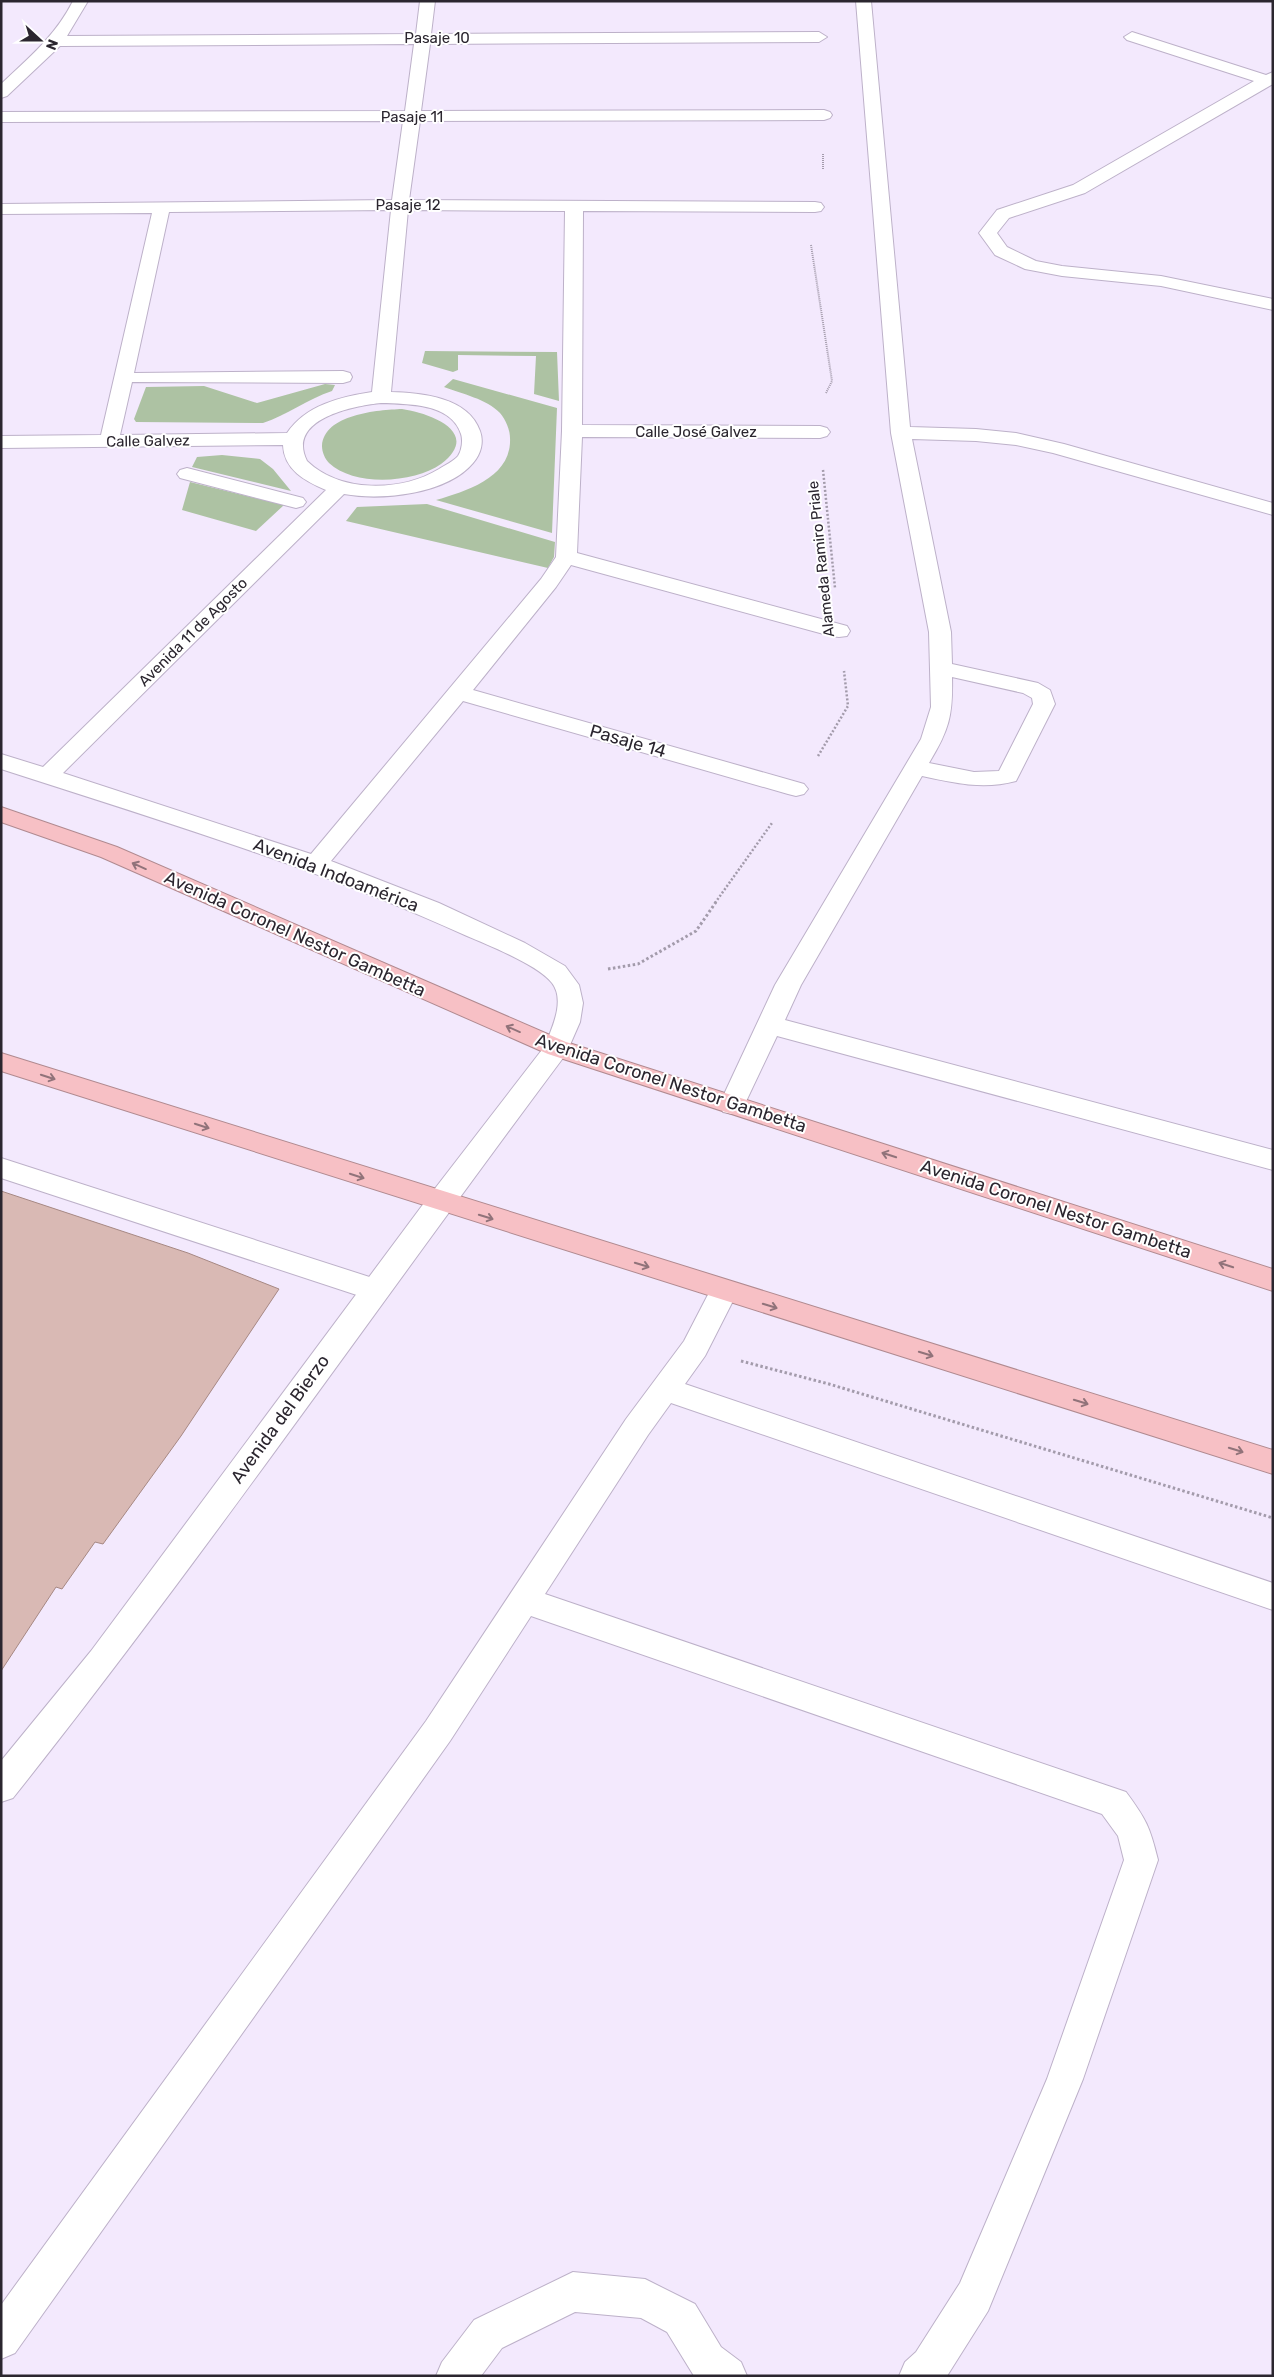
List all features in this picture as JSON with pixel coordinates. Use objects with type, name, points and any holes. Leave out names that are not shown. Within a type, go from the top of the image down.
[{"type":"highway","name":"Avenida Coronel Nestor Gambetta","points":[[1,814],[108,852],[557,1048],[1273,1280]]},
{"type":"highway","points":[[1,1062],[724,1292],[1273,1462]]},
{"type":"street","points":[[1,93],[56,40],[72,19],[81,1]]},
{"type":"street","points":[[381,397],[400,205],[428,1]]},
{"type":"street","points":[[732,1105],[788,985],[932,739],[942,707],[940,632],[902,433],[863,1]]},
{"type":"street","name":"Pasaje 10","points":[[56,40],[819,37]]},
{"type":"street","points":[[1132,37],[1270,78]]},
{"type":"street","points":[[1270,78],[1079,190],[1003,214],[988,233],[1001,251],[1031,265],[1062,271],[1161,281],[1273,305]]},
{"type":"street","name":"Pasaje 11","points":[[1,117],[824,115]]},
{"type":"street","name":"Pasaje 12","points":[[1,209],[400,205],[815,207]]},
{"type":"street","points":[[109,441],[162,207]]},
{"type":"street","points":[[317,863],[460,693],[549,583],[566,557],[572,431],[574,207]]},
{"type":"street","points":[[138,378],[343,377]]},
{"type":"street","points":[[381,397],[416,399],[445,408],[466,422],[473,440],[466,460],[444,476],[413,488],[375,492],[340,487],[317,479],[301,468],[293,454],[294,439],[304,424],[324,410],[350,401],[381,397]]},
{"type":"street","name":"Calle José Galvez","points":[[572,431],[820,432]]},
{"type":"street","points":[[902,433],[976,435],[1016,439],[1057,448],[1273,508]]},
{"type":"street","name":"Calle Galvez","points":[[1,442],[294,439]]},
{"type":"street","points":[[187,474],[296,502]]},
{"type":"street","name":"Avenida 11 de Agosto","points":[[47,776],[340,487]]},
{"type":"street","points":[[566,557],[839,631]]},
{"type":"street","points":[[915,767],[981,780],[994,780],[1008,776],[1044,704],[1042,695],[1030,688],[941,668]]},
{"type":"street","name":"Pasaje 14","points":[[460,693],[796,789]]},
{"type":"street","name":"Avenida Indoamérica","points":[[1,761],[317,863],[470,927],[528,955],[561,976]]},
{"type":"street","points":[[557,1048],[570,1017],[570,993],[561,976]]},
{"type":"street","points":[[770,1025],[1273,1160]]},
{"type":"street","name":"Avenida del Bierzo","points":[[1,1788],[102,1661],[440,1202],[557,1048]]},
{"type":"street","points":[[1,1168],[375,1290]]},
{"type":"street","points":[[1,2340],[438,1731],[637,1427],[695,1348],[724,1292]]},
{"type":"street","points":[[665,1389],[1273,1597]]},
{"type":"street","points":[[523,1600],[1114,1804],[1134,1830],[1141,1860],[1066,2079],[974,2297],[930,2366],[919,2376]]},
{"type":"street","points":[[456,2376],[488,2334],[573,2292],[645,2299],[681,2318],[707,2361],[727,2376]]},
{"type":"path","name":"Alameda Ramiro Priale","points":[[561,976],[638,964],[696,932],[796,789],[840,722],[848,706],[820,432],[820,403],[832,381],[807,219],[815,207],[823,185],[824,115]]},
{"type":"path","points":[[695,1348],[829,1384],[1273,1518]]},
{"type":"green space","points":[[425,351],[557,352],[559,401],[534,394],[536,356],[458,355],[458,370],[453,372],[422,363]]},
{"type":"green space","points":[[453,379],[557,408],[552,533],[436,500],[474,487],[485,480],[504,463],[509,451],[509,432],[506,422],[500,413],[481,400],[444,387]]},
{"type":"green space","points":[[325,384],[335,385],[332,391],[263,423],[136,422],[134,419],[146,387],[204,386],[257,403]]},
{"type":"green space","points":[[402,409],[437,420],[447,426],[454,434],[456,442],[452,453],[441,464],[416,475],[385,480],[353,476],[340,471],[326,459],[322,446],[325,435],[342,420],[367,413]]},
{"type":"green space","points":[[222,455],[260,459],[273,469],[291,491],[192,467],[197,457]]},
{"type":"green space","points":[[190,482],[284,505],[256,531],[182,510]]},
{"type":"green space","points":[[427,504],[555,542],[554,557],[548,568],[346,521],[357,507]]},
{"type":"building","points":[[1,1191],[188,1253],[279,1289],[181,1436],[103,1544],[95,1542],[62,1589],[56,1587],[1,1671]]}]
